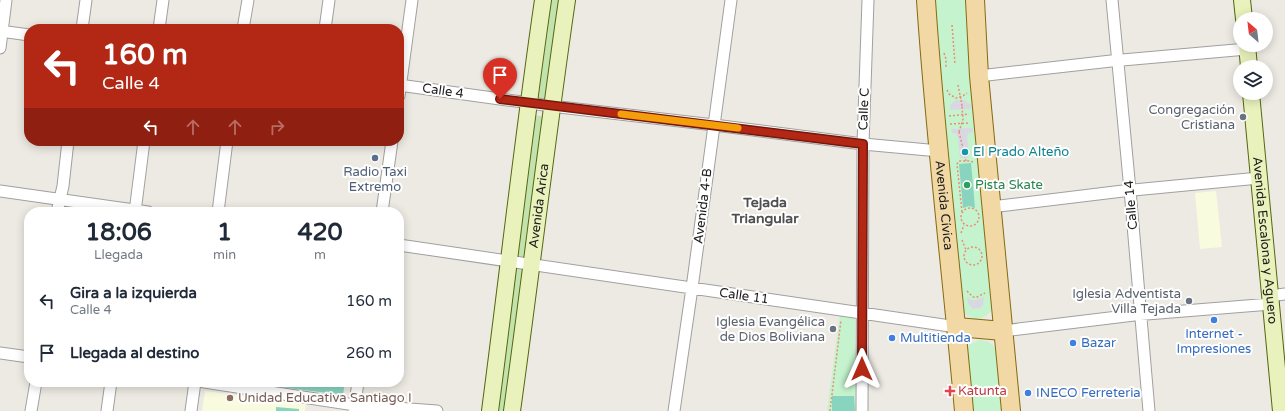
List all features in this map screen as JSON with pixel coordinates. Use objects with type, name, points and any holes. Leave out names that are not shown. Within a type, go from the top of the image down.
[{"type":"main road","name":"Avenida Cívica","points":[[926,0],[964,411]]},
{"type":"main road","points":[[975,0],[979,76],[984,117],[982,208],[1003,331],[1011,411]]},
{"type":"main road","points":[[957,326],[1003,331]]},
{"type":"street","points":[[0,48],[6,0]]},
{"type":"street","points":[[83,24],[86,0]]},
{"type":"street","points":[[160,24],[163,0]]},
{"type":"street","points":[[244,24],[248,0]]},
{"type":"street","points":[[326,24],[329,0]]},
{"type":"street","points":[[404,59],[412,0]]},
{"type":"street","name":"Avenida Arica","points":[[490,411],[510,261],[528,103],[543,0]]},
{"type":"street","name":"Avenida Arica","points":[[512,411],[566,0]]},
{"type":"street","name":"Avenida 4-B","points":[[674,411],[731,0]]},
{"type":"street","name":"Calle C","points":[[862,411],[861,313],[863,144],[868,0]]},
{"type":"street","name":"Calle 14","points":[[1112,0],[1149,411]]},
{"type":"street","points":[[1242,0],[1243,12]]},
{"type":"street","points":[[1,32],[24,34]]},
{"type":"street","points":[[979,76],[1233,48]]},
{"type":"street","name":"Calle 4","points":[[404,89],[714,125],[863,144],[939,151]]},
{"type":"street","name":"Avenida Escalona y Aguero","points":[[1252,100],[1259,178],[1275,298],[1281,411]]},
{"type":"street","points":[[58,207],[67,146]]},
{"type":"street","points":[[136,207],[143,146]]},
{"type":"street","points":[[219,207],[226,146]]},
{"type":"street","points":[[383,207],[391,146]]},
{"type":"street","points":[[982,208],[1130,190],[1259,178]]},
{"type":"street","points":[[0,191],[110,207]]},
{"type":"street","name":"Calle 11","points":[[404,246],[957,326]]},
{"type":"street","points":[[1003,331],[1275,298]]},
{"type":"street","points":[[0,353],[24,356]]},
{"type":"street","points":[[31,411],[35,387]]},
{"type":"street","points":[[107,411],[110,387]]},
{"type":"street","points":[[191,411],[194,387]]},
{"type":"street","points":[[233,387],[355,408],[437,411]]},
{"type":"street","points":[[355,408],[357,387]]},
{"type":"path","points":[[952,25],[955,64]]},
{"type":"path","points":[[944,53],[946,59],[945,71]]},
{"type":"path","points":[[958,85],[963,119],[959,132],[966,161]]},
{"type":"path","points":[[945,86],[956,98],[963,96]]},
{"type":"path","points":[[937,121],[944,116],[984,117]]},
{"type":"path","points":[[937,121],[945,124],[984,117]]},
{"type":"path","points":[[962,212],[966,208],[982,208],[976,224],[971,227],[964,225],[961,220],[962,212],[957,164],[959,161],[972,162]]},
{"type":"path","points":[[964,225],[961,233],[961,238],[966,250],[964,258],[967,263],[973,265],[976,265],[981,261],[982,255],[980,249],[974,246],[966,250]]},
{"type":"path","points":[[981,261],[984,264]]},
{"type":"path","points":[[967,286],[967,293],[973,297],[978,297],[986,292]]},
{"type":"path","points":[[830,411],[842,310]]},
{"type":"shaded area","points":[[956,100],[964,100],[971,105],[971,109],[950,110],[950,105]]},
{"type":"shaded area","points":[[973,128],[973,132],[969,133],[967,136],[969,158],[960,158],[958,137],[956,134],[952,133],[951,129]]},
{"type":"shaded area","points":[[1216,191],[1222,247],[1200,249],[1195,193]]},
{"type":"shaded area","points":[[967,297],[971,300],[975,300],[984,297],[983,305],[980,308],[973,309],[968,303]]},
{"type":"shaded area","name":"Unidad Educativa Santiago I","points":[[205,391],[306,404],[305,411],[202,411]]},
{"type":"green space","points":[[549,0],[559,0],[545,101],[535,100]]},
{"type":"green space","name":"El Prado Alteño","points":[[935,0],[971,0],[995,304],[987,315],[978,319],[968,316],[959,306]]},
{"type":"green space","points":[[534,115],[545,117],[506,411],[495,411]]},
{"type":"green space","name":"Pista Skate","points":[[971,163],[975,208],[969,206],[963,208],[959,164]]},
{"type":"green space","points":[[840,313],[852,316],[855,320],[856,411],[827,411]]},
{"type":"green space","points":[[979,340],[990,343],[994,346],[997,352],[1005,411],[969,411],[965,349],[970,344]]},
{"type":"green space","points":[[280,387],[344,387],[343,395]]},
{"type":"green space","points":[[832,396],[854,396],[855,411],[832,411]]},
{"type":"green space","points":[[276,407],[299,409],[299,411],[276,411]]},
{"type":"slow traffic","points":[[621,114],[738,128]]},
{"type":"place","name":"Congregación Cristiana","points":[[1243,117]]},
{"type":"place","name":"El Prado Alteño","points":[[965,152]]},
{"type":"place","name":"Radio Taxi Extremo","points":[[375,158]]},
{"type":"place","name":"Pista Skate","points":[[967,185]]},
{"type":"place","name":"Iglesia Adventista Villa Tejada","points":[[1189,301]]},
{"type":"place","name":"Internet - Impresiones","points":[[1214,320]]},
{"type":"place","name":"Iglesia Evangélica de Dios Boliviana","points":[[833,329]]},
{"type":"place","name":"Multitienda","points":[[892,338]]},
{"type":"place","name":"Bazar","points":[[1073,343]]},
{"type":"place","name":"Katunta","points":[[950,391]]},
{"type":"place","name":"INECO Ferreteria","points":[[1028,393]]},
{"type":"place","name":"Unidad Educativa Santiago I","points":[[230,398]]},
{"type":"district","name":"Tejada Triangular","points":[[765,210]]},
{"type":"route","points":[[500,99],[863,144],[861,313],[862,369]]}]
